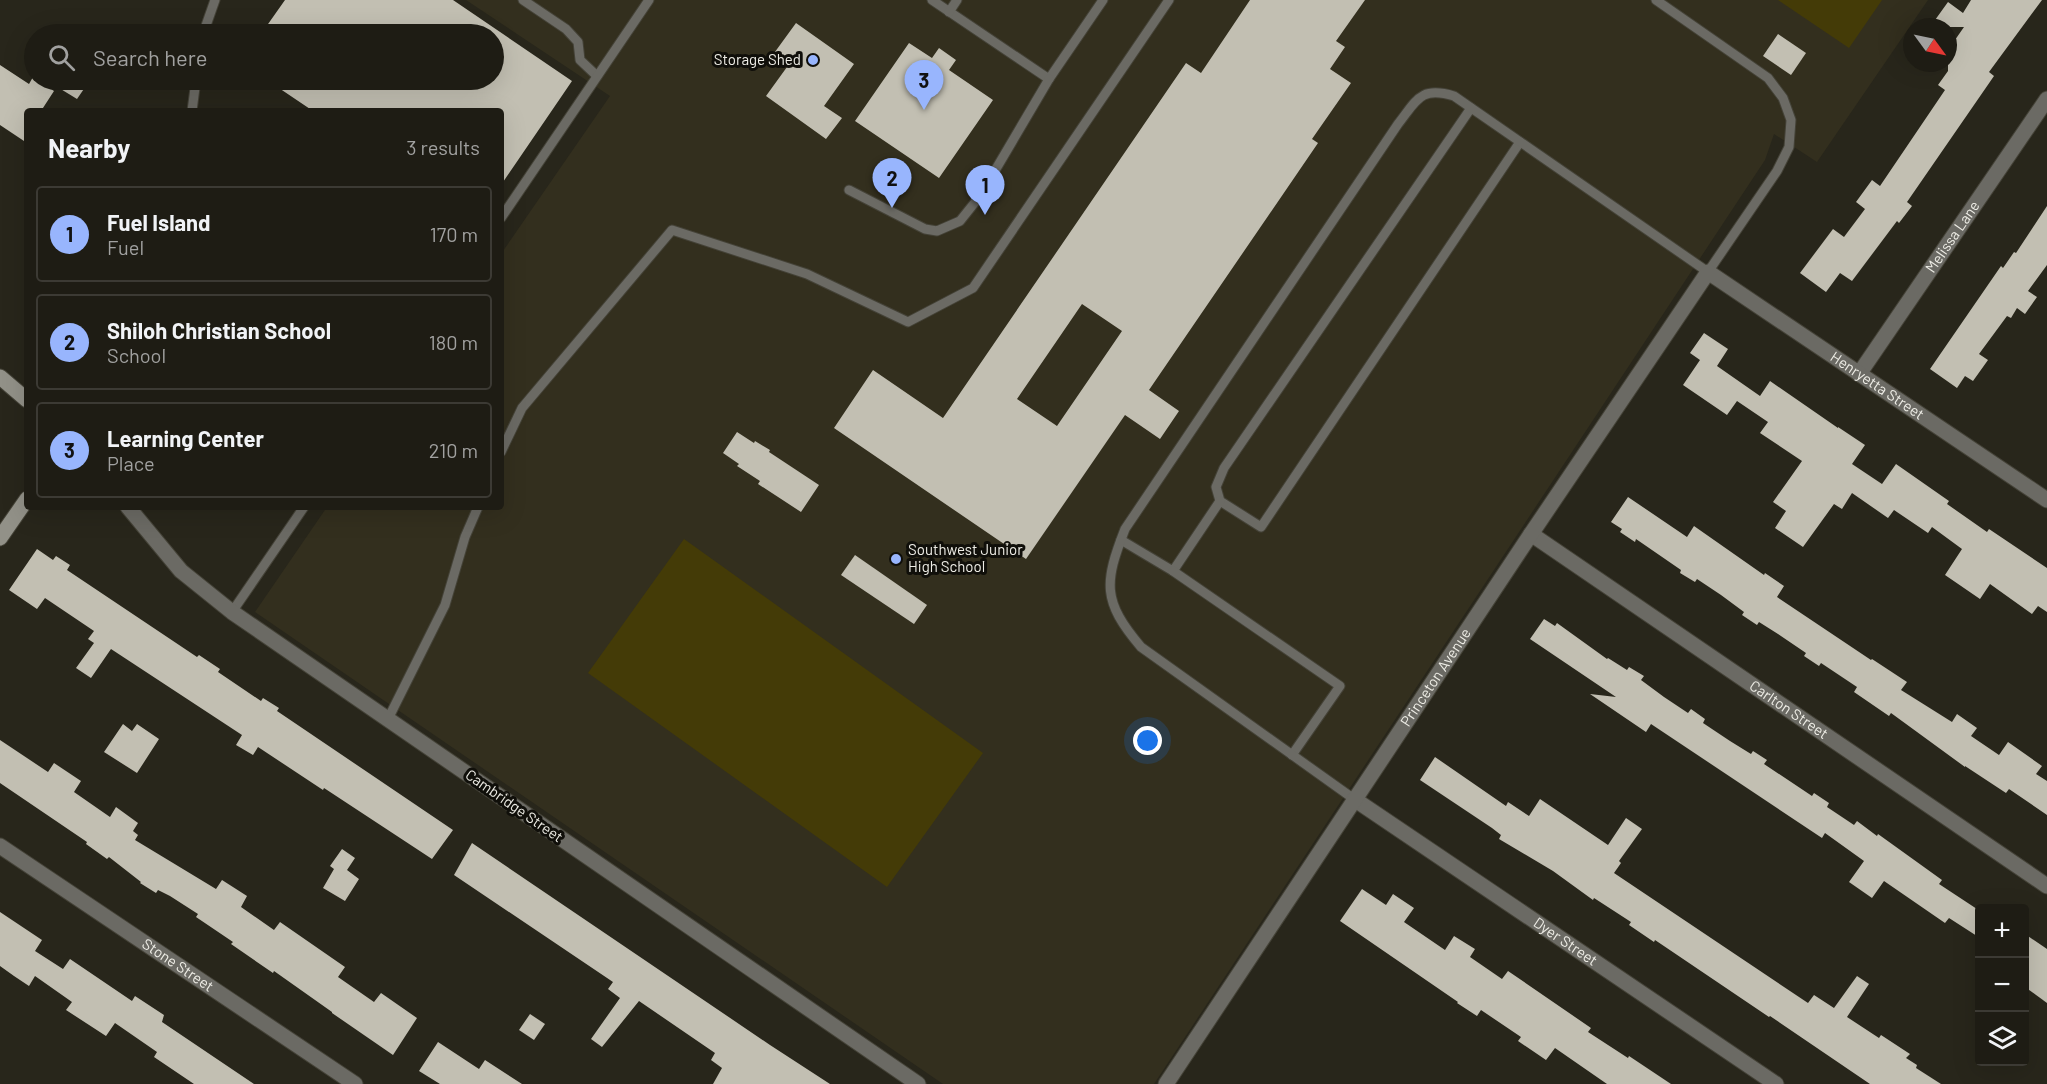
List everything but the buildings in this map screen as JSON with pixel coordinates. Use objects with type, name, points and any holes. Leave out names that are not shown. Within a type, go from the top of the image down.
[{"type":"street","name":"Melissa Lane","points":[[1859,374],[2047,99]]},
{"type":"street","name":"Henryetta Street","points":[[1708,272],[2047,500]]},
{"type":"street","name":"Princeton Avenue","points":[[1166,1084],[1708,272]]},
{"type":"street","points":[[0,377],[24,397]]},
{"type":"street","points":[[0,538],[24,503]]},
{"type":"street","name":"Cambridge Street","points":[[130,510],[181,571],[232,612],[918,1084]]},
{"type":"street","name":"Carlton Street","points":[[1531,534],[2047,886]]},
{"type":"street","name":"Dyer Street","points":[[1354,800],[1776,1084]]},
{"type":"street","name":"Stone Street","points":[[0,846],[355,1084]]},
{"type":"lane","points":[[207,24],[215,0]]},
{"type":"lane","points":[[523,0],[566,29],[578,42],[580,60],[597,76]]},
{"type":"lane","points":[[504,214],[649,0]]},
{"type":"lane","points":[[932,0],[1049,79]]},
{"type":"lane","points":[[949,12],[957,0]]},
{"type":"lane","points":[[849,190],[925,229],[937,231],[960,221],[980,196],[1049,79],[1103,0]]},
{"type":"lane","points":[[504,446],[522,408],[672,230],[807,274],[908,322],[973,288],[1168,0]]},
{"type":"lane","points":[[1354,800],[1141,647],[1122,624],[1110,598],[1112,564],[1125,528],[1398,124],[1421,95],[1438,91],[1454,96],[1708,272],[1777,171],[1789,147],[1791,120],[1783,98],[1768,78],[1656,0]]},
{"type":"lane","points":[[192,108],[195,90]]},
{"type":"lane","points":[[1471,108],[1224,468],[1216,487],[1220,501],[1261,527],[1520,142]]},
{"type":"lane","points":[[1173,571],[1220,501]]},
{"type":"lane","points":[[232,612],[302,510]]},
{"type":"lane","points":[[388,719],[445,605],[465,537],[477,510]]},
{"type":"lane","points":[[1121,540],[1173,571],[1340,686],[1292,755]]},
{"type":"shaded area","name":"Southwest Junior High School","points":[[466,0],[1928,0],[1916,18],[1903,18],[1903,36],[1817,162],[1774,134],[1765,160],[1154,1084],[943,1084],[255,612],[325,510],[504,510],[504,250],[610,96]]},
{"type":"shaded area","points":[[1778,0],[1882,0],[1849,48]]},
{"type":"shaded area","points":[[684,539],[983,753],[887,887],[588,673]]},
{"type":"place","name":"Storage Shed","points":[[813,60]]},
{"type":"place","name":"Learning Center","points":[[924,110]]},
{"type":"place","name":"Shiloh Christian School","points":[[892,208]]},
{"type":"place","name":"Fuel Island","points":[[985,215]]},
{"type":"place","name":"Southwest Junior High School","points":[[896,559]]}]
